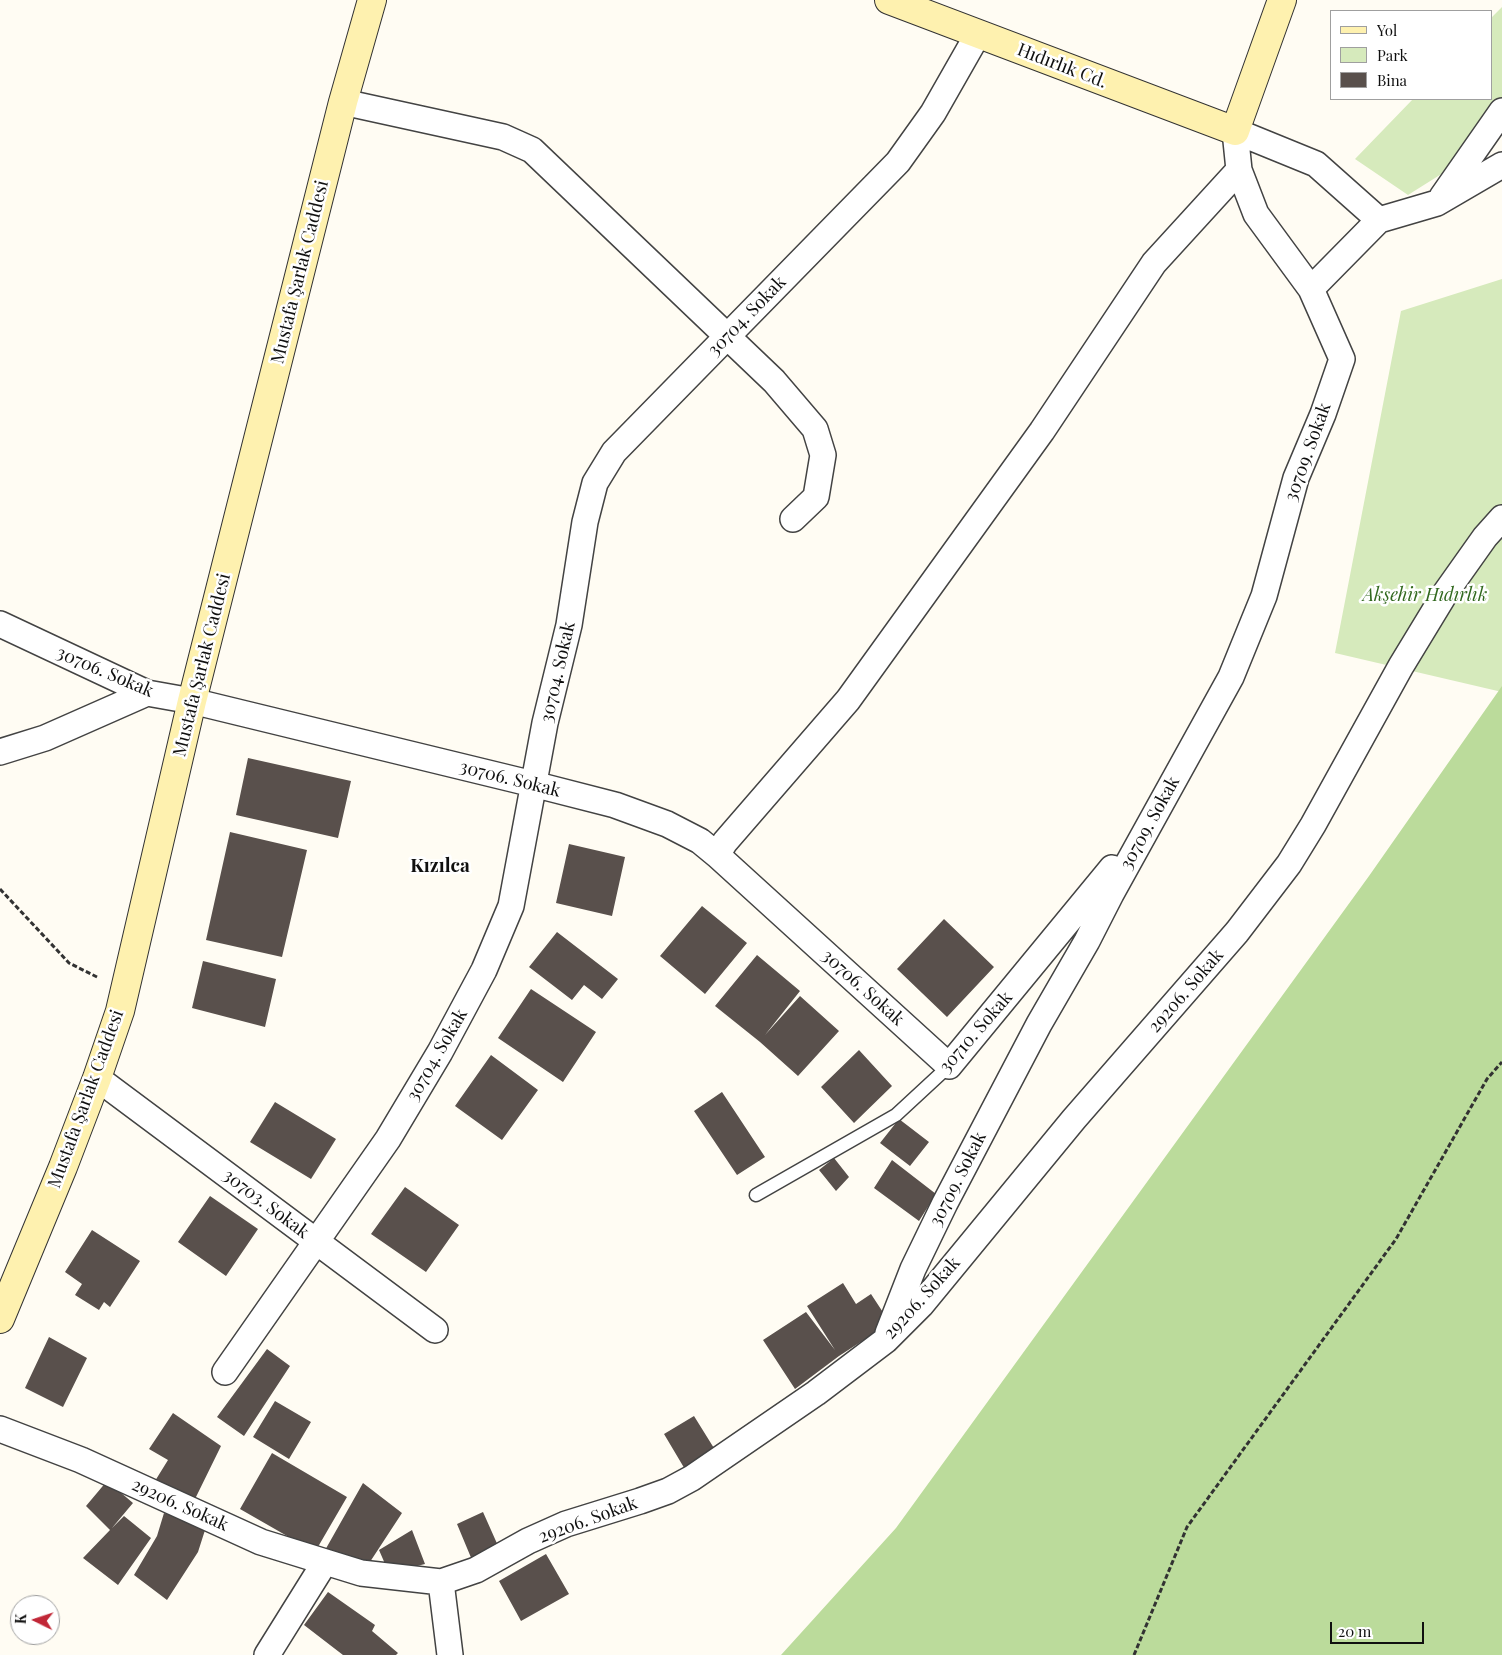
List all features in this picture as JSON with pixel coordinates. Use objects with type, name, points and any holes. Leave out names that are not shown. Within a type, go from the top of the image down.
[{"type":"street","name":"Mustafa Şarlak Caddesi","points":[[0,1319],[63,1167],[120,1011],[192,701],[343,102],[372,0]]},
{"type":"street","name":"Hıdırlık Cd.","points":[[889,0],[1235,132]]},
{"type":"street","points":[[1282,0],[1235,132],[1316,164],[1379,220]]},
{"type":"street","name":"30704. Sokak","points":[[225,1372],[388,1139],[440,1052],[484,970],[511,906],[545,723],[569,625],[585,522],[595,483],[614,452],[898,162],[933,113],[978,34]]},
{"type":"street","points":[[343,102],[503,137],[532,150],[774,381],[815,429],[823,455],[816,498],[793,519]]},
{"type":"street","points":[[1438,203],[1502,111]]},
{"type":"street","name":"30709. Sokak","points":[[886,1340],[913,1268],[945,1203],[1039,1024],[1231,677],[1264,596],[1296,478],[1323,414],[1342,359],[1311,289],[1256,214],[1239,170],[1235,132]]},
{"type":"street","points":[[1311,289],[1379,220],[1438,203],[1502,165]]},
{"type":"street","points":[[717,854],[725,842],[848,700],[1042,431],[1154,263],[1239,170]]},
{"type":"street","name":"29206. Sokak","points":[[0,1429],[80,1460],[261,1542],[361,1573],[441,1582],[476,1570],[528,1541],[566,1524],[668,1491],[692,1478],[816,1393],[886,1340],[921,1305],[1074,1119],[1237,932],[1289,864],[1313,826],[1402,666],[1446,592],[1485,537],[1502,518]]},
{"type":"street","name":"30706. Sokak","points":[[0,624],[147,693],[192,701],[533,784],[616,805],[667,824],[700,842],[717,854],[949,1066]]},
{"type":"street","points":[[0,752],[45,738],[147,693]]},
{"type":"street","name":"30710. Sokak","points":[[949,1066],[1152,820]]},
{"type":"street","name":"30703. Sokak","points":[[97,1078],[435,1330]]},
{"type":"street","points":[[267,1655],[325,1562]]},
{"type":"street","points":[[441,1582],[450,1655]]},
{"type":"lane","name":"30710. Sokak","points":[[756,1195],[896,1115],[949,1066]]},
{"type":"path","points":[[0,889],[69,963],[124,991]]},
{"type":"path","points":[[1134,1655],[1187,1527],[1396,1239],[1487,1079],[1502,1062]]},
{"type":"green space","points":[[1502,7],[1502,127],[1470,156],[1408,195],[1355,159],[1412,100],[1492,100],[1492,17]]},
{"type":"green space","name":"Akşehir Hıdırlık","points":[[1502,279],[1502,692],[1335,653],[1401,311]]},
{"type":"green space","points":[[1502,686],[1502,1655],[781,1655],[896,1528],[1369,876]]},
{"type":"building","points":[[248,758],[351,781],[338,838],[236,815]]},
{"type":"building","points":[[230,832],[307,850],[282,957],[206,940]]},
{"type":"building","points":[[569,844],[625,857],[612,916],[556,903]]},
{"type":"building","points":[[702,906],[747,943],[705,994],[660,956]]},
{"type":"building","points":[[944,919],[994,967],[947,1017],[897,969]]},
{"type":"building","points":[[557,932],[618,979],[602,999],[584,985],[572,1000],[529,967]]},
{"type":"building","points":[[757,955],[800,991],[765,1035],[800,996],[839,1031],[798,1076],[715,1006]]},
{"type":"building","points":[[203,961],[276,979],[265,1027],[192,1008]]},
{"type":"building","points":[[531,989],[596,1032],[563,1082],[498,1038]]},
{"type":"building","points":[[859,1050],[892,1086],[854,1123],[821,1087]]},
{"type":"building","points":[[491,1055],[538,1090],[502,1140],[455,1106]]},
{"type":"building","points":[[722,1092],[765,1157],[737,1175],[694,1111]]},
{"type":"building","points":[[275,1102],[336,1139],[311,1179],[250,1142]]},
{"type":"building","points":[[899,1119],[929,1142],[910,1166],[880,1143]]},
{"type":"building","points":[[834,1158],[849,1177],[836,1191],[819,1170]]},
{"type":"building","points":[[892,1160],[936,1194],[919,1221],[874,1188]]},
{"type":"building","points":[[405,1187],[459,1225],[426,1272],[371,1234]]},
{"type":"building","points":[[210,1196],[258,1229],[226,1276],[178,1242]]},
{"type":"building","points":[[92,1230],[140,1261],[110,1307],[104,1302],[99,1310],[75,1295],[82,1284],[65,1272]]},
{"type":"building","points":[[843,1283],[856,1304],[871,1294],[890,1323],[839,1356],[795,1389],[763,1340],[806,1312],[835,1350],[807,1306]]},
{"type":"building","points":[[49,1337],[87,1358],[63,1407],[25,1388]]},
{"type":"building","points":[[267,1349],[290,1366],[244,1436],[217,1417]]},
{"type":"building","points":[[275,1401],[311,1422],[289,1459],[253,1437]]},
{"type":"building","points":[[173,1413],[221,1446],[195,1499],[155,1481],[168,1460],[149,1449]]},
{"type":"building","points":[[694,1416],[717,1453],[686,1471],[664,1434]]},
{"type":"building","points":[[272,1453],[347,1497],[315,1552],[240,1509]]},
{"type":"building","points":[[107,1481],[133,1503],[112,1528],[124,1516],[151,1538],[118,1585],[83,1558],[110,1530],[86,1506]]},
{"type":"building","points":[[363,1483],[402,1513],[366,1568],[324,1552]]},
{"type":"building","points":[[483,1512],[499,1548],[472,1560],[457,1524]]},
{"type":"building","points":[[164,1513],[206,1527],[198,1552],[167,1600],[134,1575],[157,1536]]},
{"type":"building","points":[[412,1530],[425,1564],[389,1573],[379,1550]]},
{"type":"building","points":[[546,1554],[569,1594],[521,1621],[499,1581]]},
{"type":"building","points":[[328,1592],[375,1625],[372,1631],[398,1653],[396,1655],[343,1655],[304,1625]]},
{"type":"district","name":"Kızılca","points":[[440,866]]}]
